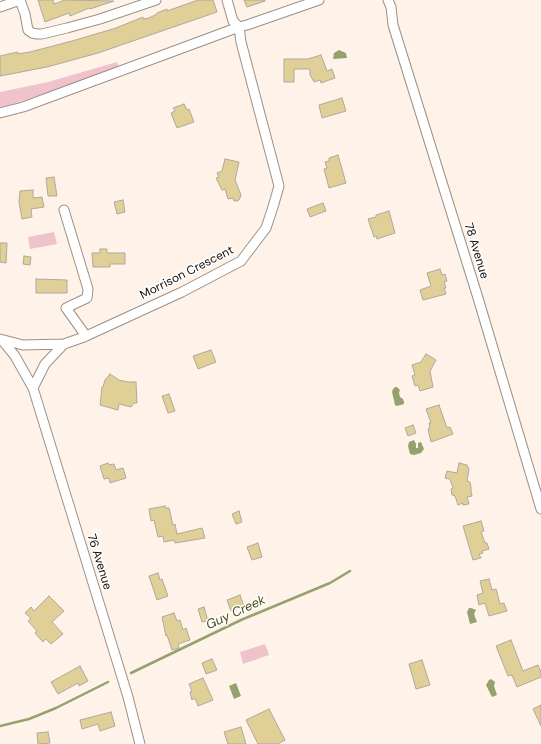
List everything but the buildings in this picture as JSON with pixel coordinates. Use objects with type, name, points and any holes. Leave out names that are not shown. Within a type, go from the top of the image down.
[{"type":"street","points":[[0,7],[20,0],[25,14],[28,30],[37,34],[55,31],[100,19],[156,0]]},
{"type":"street","name":"Morrison Crescent","points":[[1,339],[23,345],[64,344],[86,336],[182,292],[241,261],[266,228],[278,186],[241,42],[239,27],[233,21],[227,0]]},
{"type":"street","points":[[0,113],[23,107],[239,27],[320,0]]},
{"type":"street","name":"78 Avenue","points":[[388,0],[391,7],[393,25],[476,291],[541,509]]},
{"type":"street","points":[[64,210],[88,289],[88,295],[84,300],[66,308],[86,336]]},
{"type":"street","name":"76 Avenue","points":[[1,339],[15,356],[33,388],[123,679],[140,744]]},
{"type":"street","points":[[33,388],[45,364],[64,344]]},
{"type":"shaded area","points":[[339,50],[346,53],[347,58],[333,59],[334,53]]},
{"type":"shaded area","points":[[117,62],[119,68],[10,105],[0,107],[0,92],[48,82]]},
{"type":"shaded area","points":[[54,232],[57,244],[30,249],[28,237]]},
{"type":"shaded area","points":[[395,387],[400,390],[400,397],[403,399],[404,404],[397,406],[395,405],[392,392]]},
{"type":"shaded area","points":[[414,440],[416,448],[418,448],[418,443],[421,442],[424,449],[421,453],[414,455],[410,454],[408,446],[409,442]]},
{"type":"shaded area","points":[[469,608],[476,610],[474,614],[477,622],[470,624],[467,612]]},
{"type":"shaded area","points":[[265,644],[269,655],[243,664],[240,652]]},
{"type":"shaded area","points":[[491,679],[495,682],[494,686],[497,695],[492,697],[486,685]]},
{"type":"shaded area","points":[[236,683],[241,696],[234,699],[229,686]]},
{"type":"waterway","name":"Guy Creek","points":[[131,673],[241,620],[330,583],[350,571]]},
{"type":"waterway","name":"Guy Creek","points":[[0,726],[29,719],[56,708],[108,682]]}]
